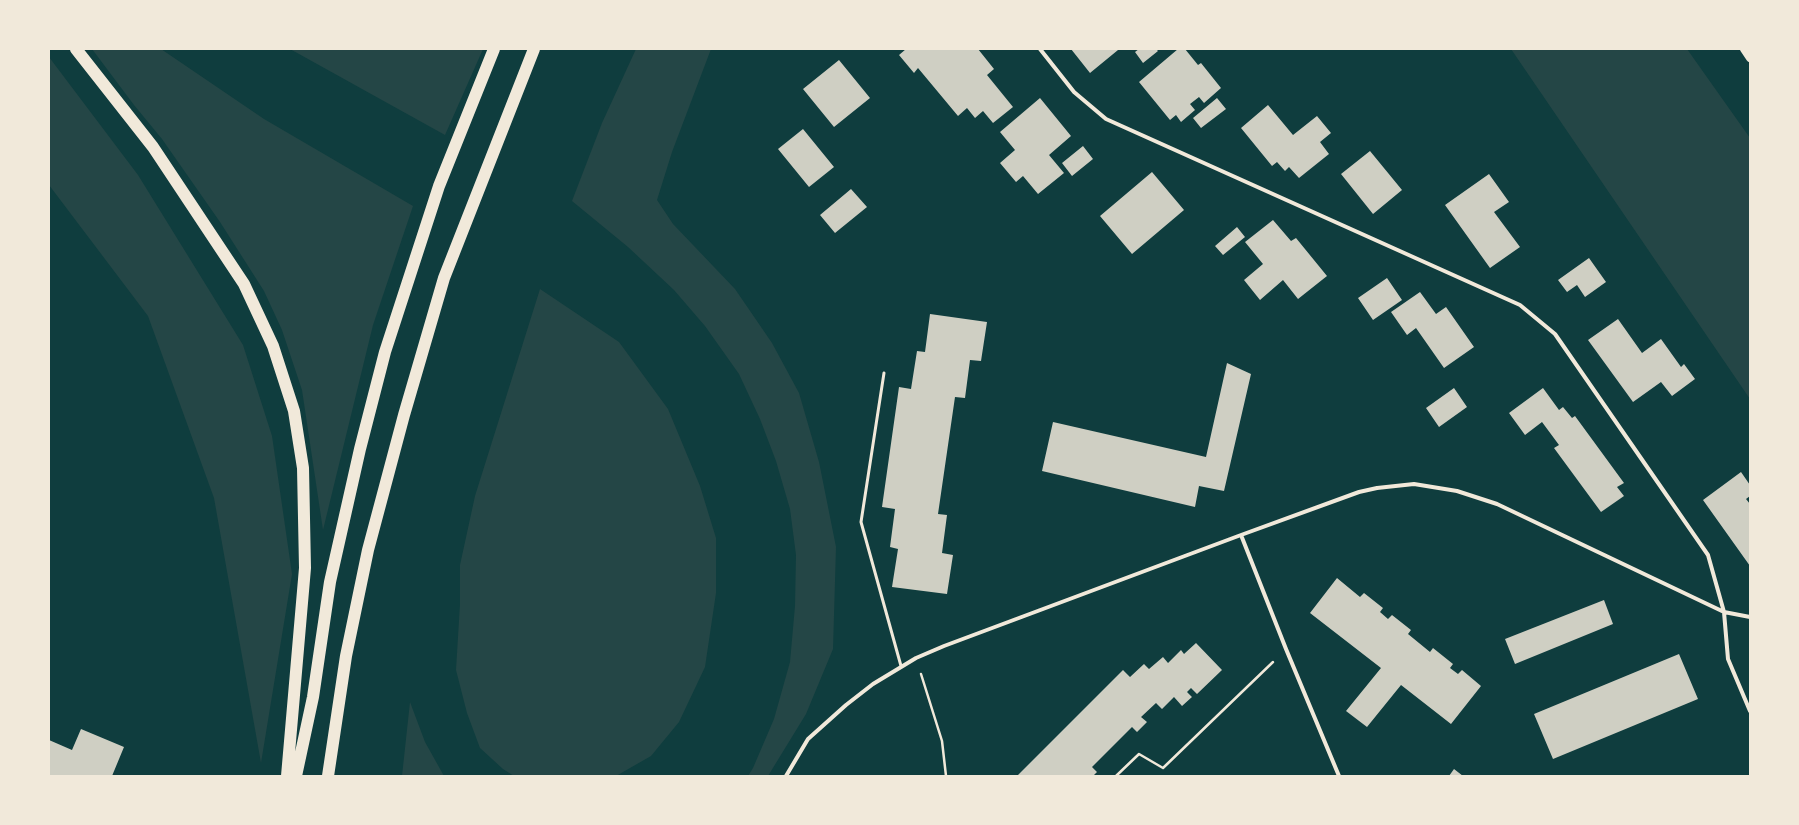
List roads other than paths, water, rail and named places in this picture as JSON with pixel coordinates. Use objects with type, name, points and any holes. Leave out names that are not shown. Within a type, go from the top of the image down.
[{"type":"highway","points":[[76,49],[153,147],[244,284],[273,346],[294,411],[302,468],[305,568],[287,776]]},
{"type":"highway","points":[[296,776],[313,697],[330,582],[358,456],[385,352],[439,186],[481,78],[494,49]]},
{"type":"highway","points":[[328,776],[346,656],[368,550],[404,415],[444,278],[513,99],[534,49]]},
{"type":"main road","points":[[1744,49],[1750,58]]},
{"type":"street","points":[[1040,49],[1074,92],[1106,119],[1520,304],[1555,334],[1708,554],[1724,612],[1728,659],[1750,711]]},
{"type":"street","points":[[786,776],[808,739],[846,705],[873,684],[916,658],[944,646],[1241,535],[1359,492],[1377,488],[1414,484],[1457,491],[1497,504],[1724,612],[1750,617]]},
{"type":"street","points":[[1241,535],[1286,650],[1339,776]]},
{"type":"lane","points":[[884,373],[861,522],[901,666]]}]
